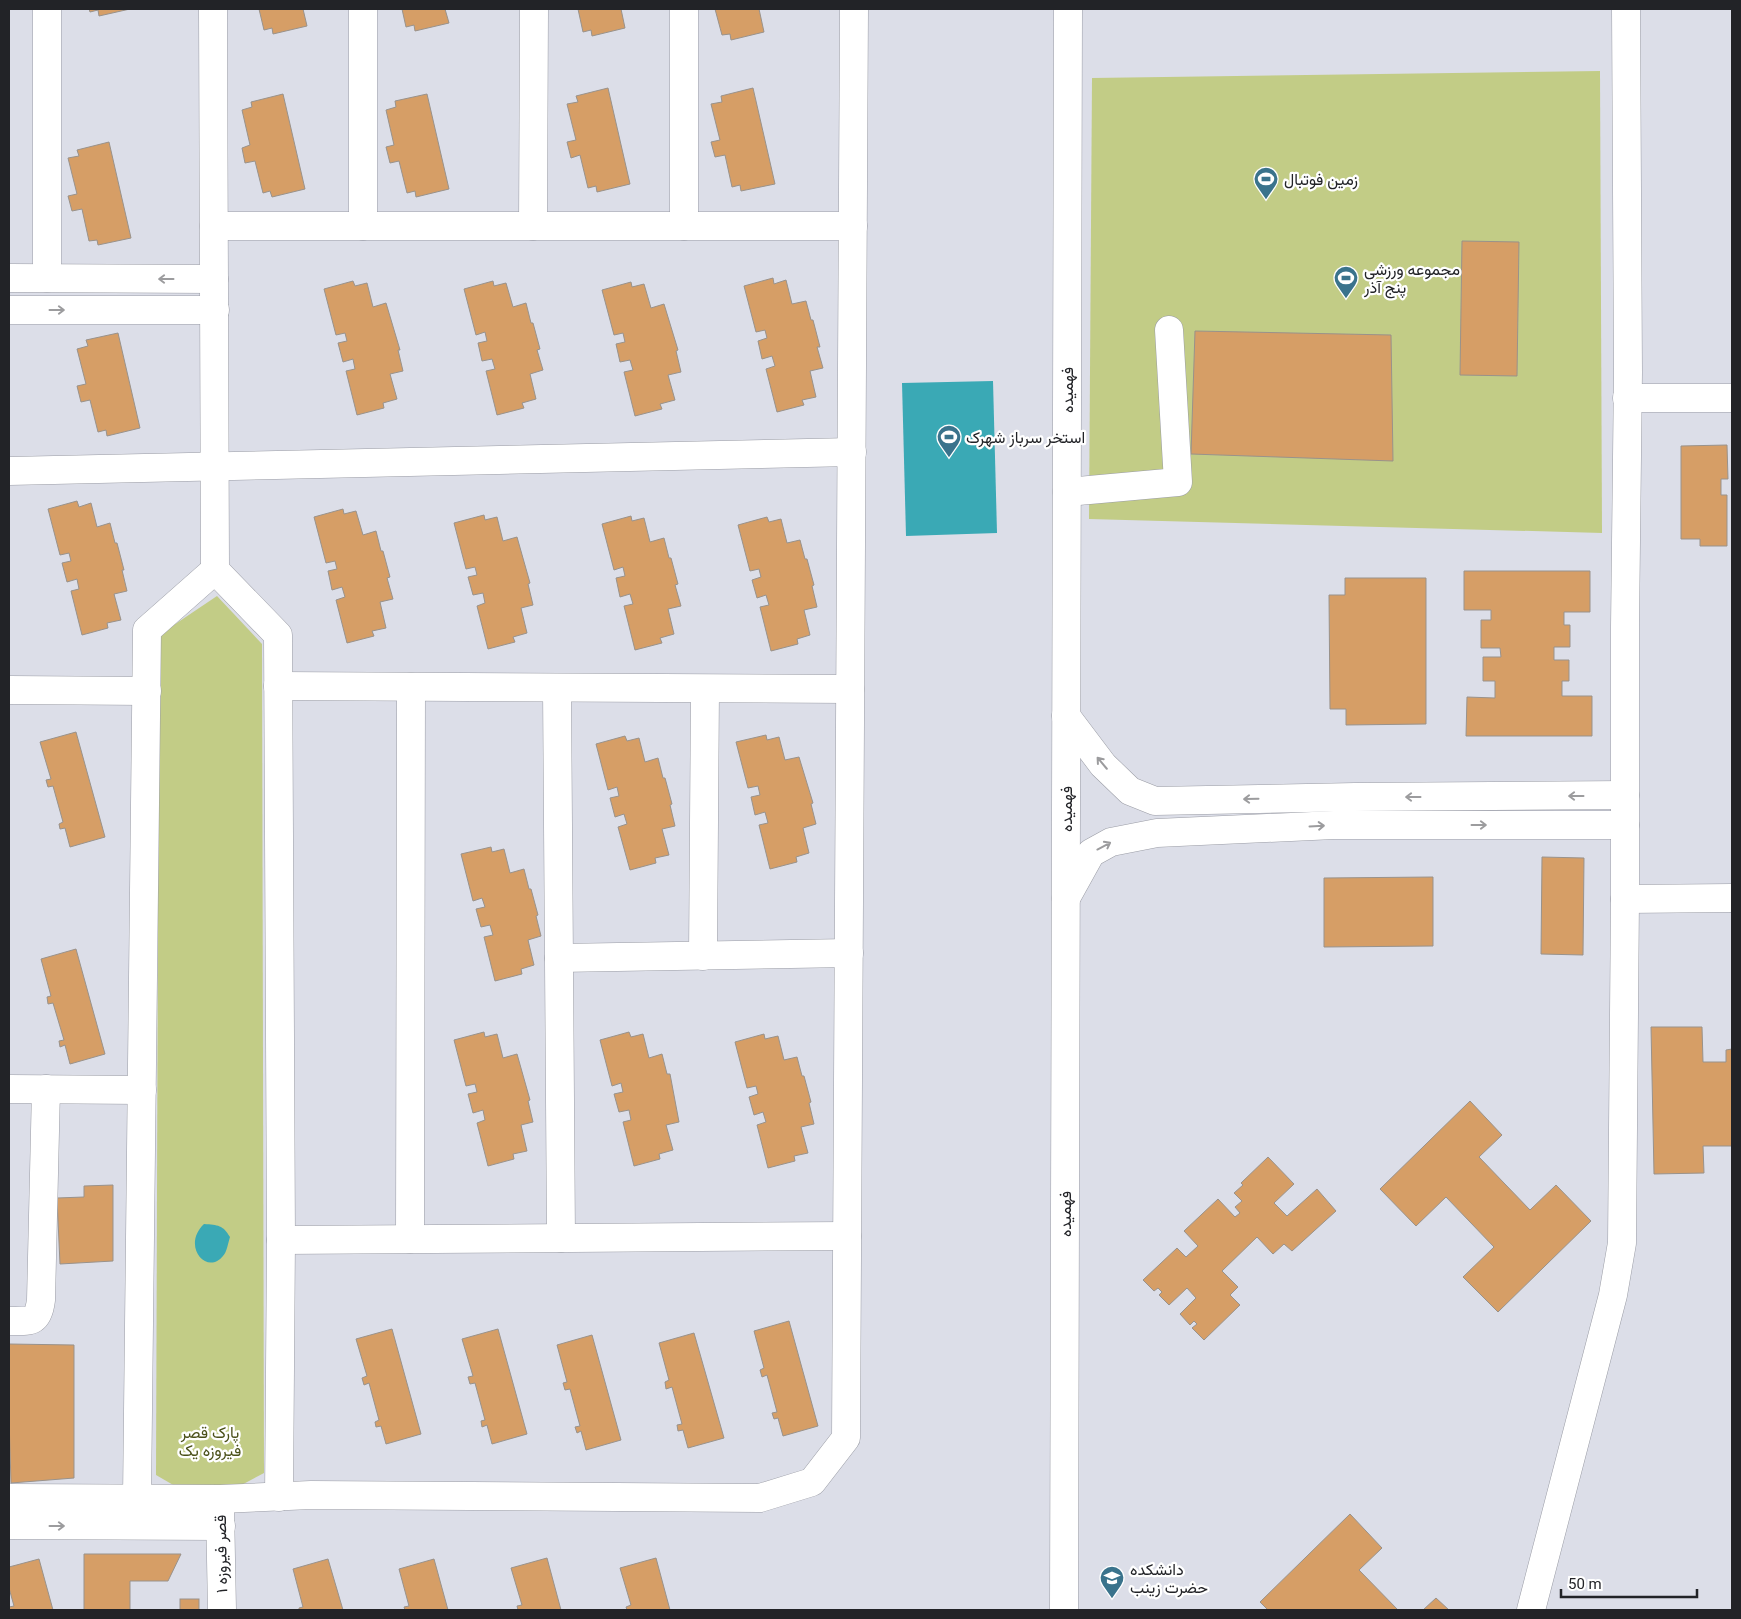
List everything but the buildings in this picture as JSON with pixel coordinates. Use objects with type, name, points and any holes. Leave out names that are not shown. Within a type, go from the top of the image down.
[{"type":"street","points":[[47,9],[47,278]]},
{"type":"street","points":[[213,9],[215,570],[278,635],[281,1240],[279,1496]]},
{"type":"street","points":[[363,9],[363,226]]},
{"type":"street","points":[[533,226],[534,9]]},
{"type":"street","points":[[684,9],[684,226]]},
{"type":"street","points":[[9,1498],[220,1498],[279,1496],[760,1498],[812,1482],[846,1438],[854,9]]},
{"type":"street","name":"فهمیده","points":[[1064,1610],[1068,9]]},
{"type":"street","points":[[1531,1610],[1613,1295],[1622,1243],[1625,900],[1624,627],[1628,398],[1626,9]]},
{"type":"street","points":[[214,226],[853,226]]},
{"type":"street","points":[[9,278],[214,279]]},
{"type":"street","points":[[9,310],[214,310]]},
{"type":"street","points":[[1067,492],[1178,482],[1169,330]]},
{"type":"street","points":[[1628,398],[1732,398]]},
{"type":"street","points":[[9,471],[852,452]]},
{"type":"street","points":[[137,1498],[147,630],[215,570]]},
{"type":"street","points":[[278,686],[850,690]]},
{"type":"street","points":[[410,1239],[411,687]]},
{"type":"street","points":[[557,688],[561,1238]]},
{"type":"street","points":[[703,956],[705,689]]},
{"type":"street","points":[[9,690],[147,691]]},
{"type":"street","points":[[1066,716],[1103,765],[1130,791],[1155,801],[1365,797],[1625,796]]},
{"type":"street","points":[[1066,898],[1090,853],[1112,842],[1157,834],[1334,825],[1625,825]]},
{"type":"street","points":[[1625,900],[1732,898]]},
{"type":"street","points":[[559,958],[849,953]]},
{"type":"street","points":[[9,1089],[142,1090]]},
{"type":"street","points":[[9,1321],[32,1320],[36,1318],[40,1311],[46,1090]]},
{"type":"street","points":[[281,1240],[847,1236]]},
{"type":"street","name":"قصر فیروزه ۱","points":[[220,1498],[222,1610]]},
{"type":"street","points":[[9,1525],[221,1526]]},
{"type":"green space","name":"مجموعه ورزشی پنج آذر","points":[[1600,71],[1602,533],[1089,519],[1092,78]]},
{"type":"green space","name":"پارک قصر فیروزه یک","points":[[217,596],[262,644],[264,1473],[206,1504],[156,1475],[159,635]]},
{"type":"water","name":"استخر سرباز شهرک","points":[[993,381],[997,533],[906,536],[902,383]]},
{"type":"water","points":[[204,1224],[220,1226],[230,1237],[224,1254],[217,1261],[210,1263],[199,1256],[196,1249],[195,1241]]},
{"type":"place","name":"زمین فوتبال","points":[[1266,200]]},
{"type":"place","name":"مجموعه ورزشی پنج آذر","points":[[1346,299]]},
{"type":"place","name":"استخر سرباز شهرک","points":[[949,458]]},
{"type":"place","name":"دانشکده حضرت زینب","points":[[1112,1599]]}]
